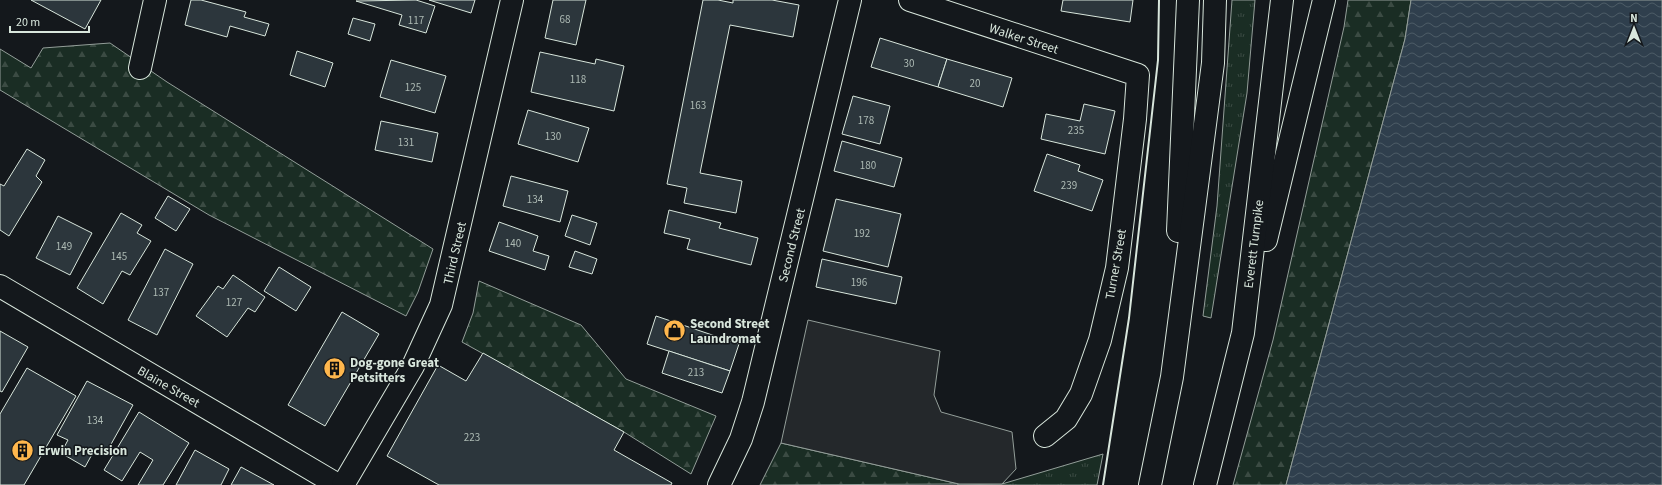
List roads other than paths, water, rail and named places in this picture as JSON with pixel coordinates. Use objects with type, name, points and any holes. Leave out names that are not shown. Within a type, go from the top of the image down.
[{"type":"main road","points":[[140,68],[155,0]]},
{"type":"main road","name":"Third Street","points":[[343,485],[412,366],[441,305],[512,0]]},
{"type":"main road","name":"Second Street","points":[[719,485],[741,439],[753,402],[850,0]]},
{"type":"main road","name":"Walker Street","points":[[910,0],[1138,75]]},
{"type":"main road","points":[[1172,378],[1188,0]]},
{"type":"main road","points":[[1150,485],[1172,378],[1213,62],[1215,0]]},
{"type":"main road","name":"Everett Turnpike","points":[[1205,485],[1243,333],[1282,0]]},
{"type":"main road","points":[[1243,333],[1324,0]]},
{"type":"main road","name":"Turner Street","points":[[1045,436],[1066,418],[1081,394],[1100,340],[1117,268],[1135,119],[1138,75]]},
{"type":"main road","name":"Blaine Street","points":[[0,286],[338,485]]},
{"type":"water","points":[[1411,0],[1662,0],[1662,485],[1286,485],[1405,39]]},
{"type":"place","name":"Second Street Laundromat","points":[[674,330]]},
{"type":"place","name":"Dog-gone Great Petsitters","points":[[334,369]]},
{"type":"place","name":"Erwin Precision","points":[[22,450]]}]
